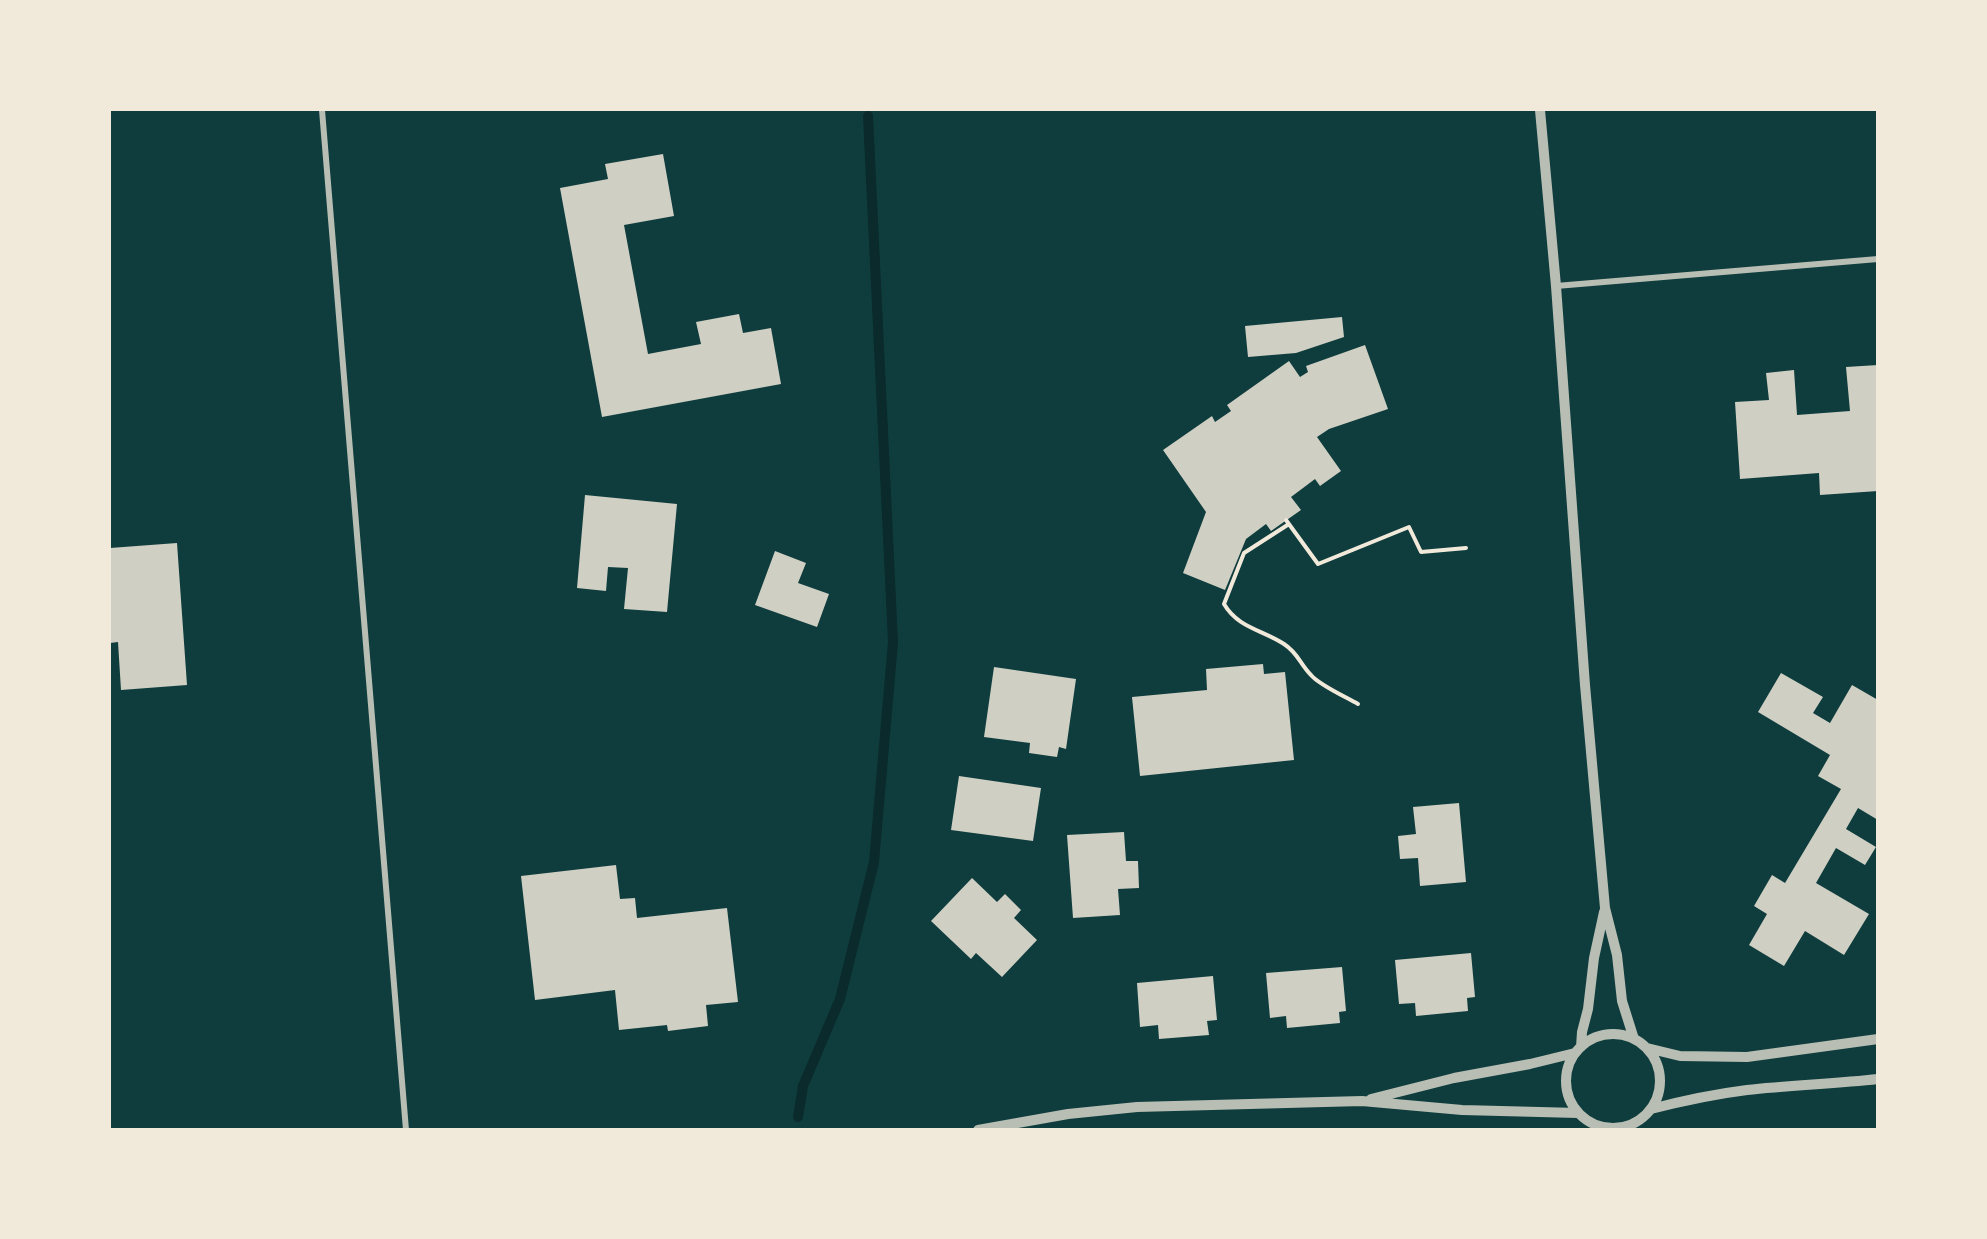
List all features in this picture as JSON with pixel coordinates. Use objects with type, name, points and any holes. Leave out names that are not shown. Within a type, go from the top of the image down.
[{"type":"street","points":[[322,110],[406,1130]]},
{"type":"street","points":[[1540,110],[1556,286],[1585,685],[1605,908],[1617,955],[1622,1001],[1634,1039]]},
{"type":"street","points":[[1556,286],[1878,259]]},
{"type":"street","points":[[1362,1101],[1454,1078],[1530,1064],[1578,1050],[1592,1039],[1606,1035],[1620,1035],[1634,1039],[1647,1048],[1655,1059],[1660,1078],[1657,1097],[1639,1125],[1616,1128],[1594,1126],[1578,1113],[1570,1099],[1566,1083],[1568,1068],[1578,1050],[1588,1009],[1593,958],[1605,908]]},
{"type":"street","points":[[1647,1048],[1680,1056],[1747,1057],[1878,1039]]},
{"type":"street","points":[[1651,1109],[1680,1101],[1747,1090],[1878,1079]]},
{"type":"street","points":[[978,1130],[1068,1114],[1137,1107],[1362,1101],[1462,1110],[1578,1113]]},
{"type":"path","points":[[1358,704],[1311,676],[1297,654],[1282,643],[1244,625],[1228,611],[1224,604],[1244,553],[1288,522],[1318,564],[1409,527],[1421,552],[1466,549]]},
{"type":"building","points":[[663,154],[674,216],[624,225],[648,354],[701,344],[696,322],[739,314],[743,333],[771,328],[781,384],[602,417],[560,188],[608,179],[605,164]]},
{"type":"building","points":[[1342,317],[1344,337],[1296,353],[1248,357],[1245,326]]},
{"type":"building","points":[[1365,345],[1388,409],[1329,429],[1317,437],[1341,471],[1320,486],[1315,479],[1291,497],[1301,510],[1271,531],[1266,524],[1246,539],[1225,590],[1183,573],[1206,512],[1163,450],[1212,416],[1215,422],[1231,411],[1227,405],[1289,361],[1300,377],[1308,372],[1306,366]]},
{"type":"building","points":[[1878,365],[1878,433],[1876,433],[1878,491],[1820,495],[1819,473],[1740,479],[1735,402],[1769,400],[1766,373],[1794,370],[1797,415],[1850,411],[1846,367]]},
{"type":"building","points":[[585,495],[677,504],[667,612],[624,609],[628,568],[608,567],[606,591],[577,588]]},
{"type":"building","points":[[177,543],[187,685],[121,690],[118,642],[110,643],[110,548]]},
{"type":"building","points":[[775,551],[806,563],[798,583],[829,594],[817,627],[755,605]]},
{"type":"building","points":[[1263,664],[1264,674],[1285,672],[1294,760],[1140,776],[1132,697],[1207,690],[1206,669]]},
{"type":"building","points":[[994,667],[1076,679],[1066,749],[1059,747],[1057,757],[1029,753],[1030,743],[984,737]]},
{"type":"building","points":[[1781,673],[1823,697],[1813,713],[1830,723],[1852,685],[1878,700],[1878,820],[1858,808],[1846,829],[1876,847],[1865,865],[1836,848],[1816,883],[1869,914],[1844,955],[1805,931],[1784,966],[1749,945],[1767,914],[1754,906],[1772,875],[1785,883],[1841,789],[1818,776],[1830,755],[1758,712]]},
{"type":"building","points":[[959,776],[1041,788],[1033,841],[951,830]]},
{"type":"building","points":[[1459,803],[1466,882],[1420,886],[1418,858],[1400,859],[1398,836],[1416,834],[1413,807]]},
{"type":"building","points":[[1124,832],[1126,861],[1138,861],[1139,888],[1118,889],[1120,915],[1073,918],[1067,835]]},
{"type":"building","points":[[616,865],[620,899],[635,898],[637,918],[727,908],[738,1002],[706,1005],[708,1026],[668,1031],[667,1025],[619,1030],[615,990],[535,1000],[521,876]]},
{"type":"building","points":[[972,878],[997,902],[1005,894],[1021,910],[1014,918],[1037,940],[1002,977],[976,953],[971,959],[931,921]]},
{"type":"building","points":[[1471,953],[1475,997],[1467,998],[1468,1011],[1416,1016],[1415,1003],[1399,1004],[1395,960]]},
{"type":"building","points":[[1342,967],[1346,1011],[1339,1012],[1340,1023],[1287,1028],[1286,1016],[1270,1018],[1266,973]]},
{"type":"building","points":[[1213,976],[1217,1020],[1207,1021],[1209,1035],[1159,1039],[1158,1025],[1140,1027],[1137,983]]},
{"type":"waterway","points":[[798,1117],[803,1086],[840,999],[874,862],[893,642],[868,116]]}]
